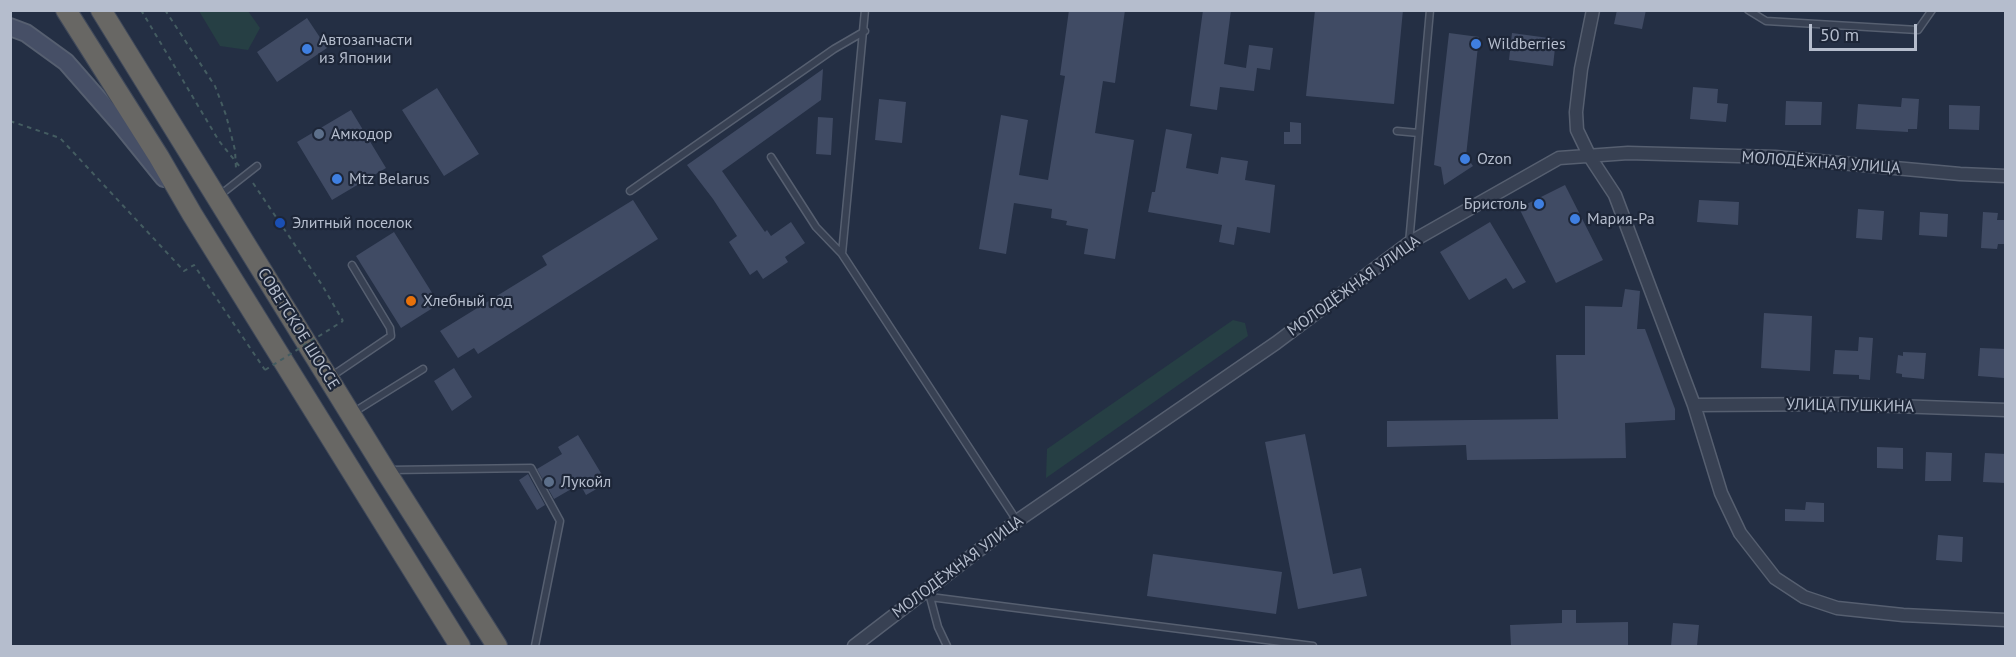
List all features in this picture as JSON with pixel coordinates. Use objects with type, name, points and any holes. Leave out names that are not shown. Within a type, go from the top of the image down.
[{"type":"highway","name":"СОВЕТСКОЕ ШОССЕ","points":[[66,10],[460,646]]},
{"type":"highway","name":"СОВЕТСКОЕ ШОССЕ","points":[[101,10],[328,378],[497,646]]},
{"type":"main road","points":[[10,27],[26,33],[66,62],[122,126],[192,214]]},
{"type":"street","points":[[1593,10],[1581,69],[1576,112],[1577,130],[1590,157],[1615,195],[1694,405],[1721,493],[1740,533],[1775,578],[1804,597],[1837,608],[1903,615],[2006,620]]},
{"type":"street","name":"МОЛОДЁЖНАЯ УЛИЦА","points":[[854,646],[926,595],[1017,521],[1275,343],[1409,243],[1559,158],[1628,153],[1775,157],[2006,176]]},
{"type":"street","name":"УЛИЦА ПУШКИНА","points":[[1694,405],[1840,404],[2006,410]]},
{"type":"lane","points":[[842,254],[865,31],[865,10]]},
{"type":"lane","points":[[1409,243],[1430,10]]},
{"type":"lane","points":[[1748,10],[1766,21],[1918,30],[1932,10]]},
{"type":"lane","points":[[630,191],[834,49],[865,31]]},
{"type":"lane","points":[[1397,131],[1419,133]]},
{"type":"lane","points":[[771,157],[816,227],[842,254],[1017,521]]},
{"type":"lane","points":[[217,197],[257,166]]},
{"type":"lane","points":[[328,378],[391,336],[390,328],[352,264]]},
{"type":"lane","points":[[351,414],[423,369]]},
{"type":"lane","points":[[386,470],[531,468],[560,521],[535,646]]},
{"type":"lane","points":[[947,646],[926,595],[1313,646]]},
{"type":"path","points":[[10,121],[60,138],[184,271],[194,265],[265,370],[343,321],[322,285],[247,174],[219,141],[141,10]]},
{"type":"path","points":[[165,10],[215,86],[236,150],[236,182]]},
{"type":"green space","points":[[199,11],[248,11],[260,28],[248,50],[220,46]]},
{"type":"green space","points":[[1233,320],[1245,323],[1248,336],[1046,478],[1047,449]]},
{"type":"building","points":[[1069,10],[1125,10],[1115,83],[1103,81],[1095,133],[1134,140],[1115,259],[1084,254],[1088,229],[1066,225],[1067,221],[1051,218],[1052,209],[1014,203],[1006,254],[979,249],[1001,115],[1028,120],[1019,175],[1048,180],[1065,76],[1060,75]]},
{"type":"building","points":[[1203,10],[1231,10],[1224,64],[1246,68],[1249,45],[1273,48],[1270,70],[1257,68],[1254,91],[1220,87],[1217,110],[1190,106]]},
{"type":"building","points":[[1315,10],[1403,10],[1394,104],[1306,96]]},
{"type":"building","points":[[1617,10],[1646,10],[1642,29],[1614,24]]},
{"type":"building","points":[[307,18],[327,48],[277,82],[257,52]]},
{"type":"building","points":[[1449,33],[1479,37],[1466,156],[1473,166],[1444,185],[1441,167],[1434,165]]},
{"type":"building","points":[[1512,33],[1556,39],[1553,66],[1509,60]]},
{"type":"building","points":[[823,69],[821,100],[722,171],[765,232],[767,230],[771,236],[791,222],[805,243],[785,257],[788,262],[763,279],[757,270],[750,275],[729,242],[737,236],[687,165]]},
{"type":"building","points":[[1693,87],[1718,89],[1717,103],[1728,104],[1726,122],[1690,119]]},
{"type":"building","points":[[437,88],[479,154],[444,176],[402,110]]},
{"type":"building","points":[[1902,98],[1919,99],[1917,129],[1908,129],[1908,132],[1856,129],[1858,104],[1901,107]]},
{"type":"building","points":[[879,99],[906,102],[902,143],[875,140]]},
{"type":"building","points":[[1786,101],[1822,102],[1821,125],[1785,125]]},
{"type":"building","points":[[1949,105],[1980,106],[1979,130],[1949,129]]},
{"type":"building","points":[[351,110],[386,168],[332,200],[297,142]]},
{"type":"building","points":[[818,117],[833,118],[831,155],[816,154]]},
{"type":"building","points":[[1290,122],[1301,123],[1301,144],[1284,144],[1284,132],[1290,132]]},
{"type":"building","points":[[1166,129],[1192,134],[1186,168],[1218,174],[1221,157],[1248,161],[1245,180],[1275,185],[1270,233],[1237,227],[1234,245],[1219,242],[1222,225],[1148,212],[1152,192],[1155,192]]},
{"type":"building","points":[[1565,185],[1603,260],[1556,283],[1519,208]]},
{"type":"building","points":[[633,200],[658,239],[478,354],[474,348],[458,358],[440,331],[547,265],[542,256]]},
{"type":"building","points":[[1699,200],[1739,202],[1738,225],[1697,222]]},
{"type":"building","points":[[1858,209],[1884,211],[1882,240],[1856,238]]},
{"type":"building","points":[[1920,212],[1948,214],[1947,237],[1919,235]]},
{"type":"building","points":[[1983,212],[1998,213],[1997,220],[2006,220],[2006,244],[1998,244],[1997,249],[1981,248]]},
{"type":"building","points":[[1490,222],[1526,282],[1513,289],[1506,278],[1469,300],[1440,252]]},
{"type":"building","points":[[394,232],[439,304],[401,328],[356,256]]},
{"type":"building","points":[[1625,289],[1640,291],[1637,329],[1645,329],[1675,409],[1675,420],[1625,423],[1626,458],[1467,460],[1466,445],[1387,447],[1387,421],[1558,419],[1556,355],[1585,355],[1585,306],[1622,307]]},
{"type":"building","points":[[1764,313],[1812,316],[1810,371],[1761,368]]},
{"type":"building","points":[[1859,337],[1873,338],[1870,380],[1859,379],[1859,375],[1833,374],[1835,350],[1858,351]]},
{"type":"building","points":[[1980,348],[2006,349],[2004,378],[1978,376]]},
{"type":"building","points":[[1903,352],[1926,353],[1924,379],[1902,377],[1902,374],[1896,373],[1898,355],[1903,356]]},
{"type":"building","points":[[454,368],[472,397],[452,411],[434,381]]},
{"type":"building","points":[[1305,434],[1333,574],[1361,568],[1367,596],[1298,609],[1265,442]]},
{"type":"building","points":[[578,435],[607,483],[586,495],[580,484],[554,499],[537,469],[562,454],[558,447]]},
{"type":"building","points":[[1877,447],[1903,448],[1903,469],[1877,468]]},
{"type":"building","points":[[1926,452],[1952,453],[1951,481],[1925,481]]},
{"type":"building","points":[[1985,453],[2006,454],[2006,483],[1983,482]]},
{"type":"building","points":[[528,474],[545,505],[537,510],[519,480]]},
{"type":"building","points":[[1806,502],[1824,503],[1824,522],[1785,521],[1785,509],[1805,510]]},
{"type":"building","points":[[1938,535],[1963,537],[1962,562],[1936,560]]},
{"type":"building","points":[[1153,554],[1282,572],[1276,614],[1147,596]]},
{"type":"building","points":[[1562,610],[1576,610],[1576,623],[1628,622],[1628,646],[1511,646],[1510,625],[1562,623]]},
{"type":"building","points":[[1673,623],[1699,625],[1697,646],[1671,646]]},
{"type":"place","name":"Wildberries","points":[[1476,44]]},
{"type":"place","name":"Автозапчасти из Японии","points":[[307,49]]},
{"type":"place","name":"Амкодор","points":[[319,134]]},
{"type":"place","name":"Ozon","points":[[1465,159]]},
{"type":"place","name":"Mtz Belarus","points":[[337,179]]},
{"type":"place","name":"Бристоль","points":[[1539,204]]},
{"type":"place","name":"Мария-Ра","points":[[1575,219]]},
{"type":"place","name":"Элитный поселок","points":[[280,223]]},
{"type":"place","name":"Хлебный год","points":[[411,301]]},
{"type":"place","name":"Лукойл","points":[[549,482]]}]
